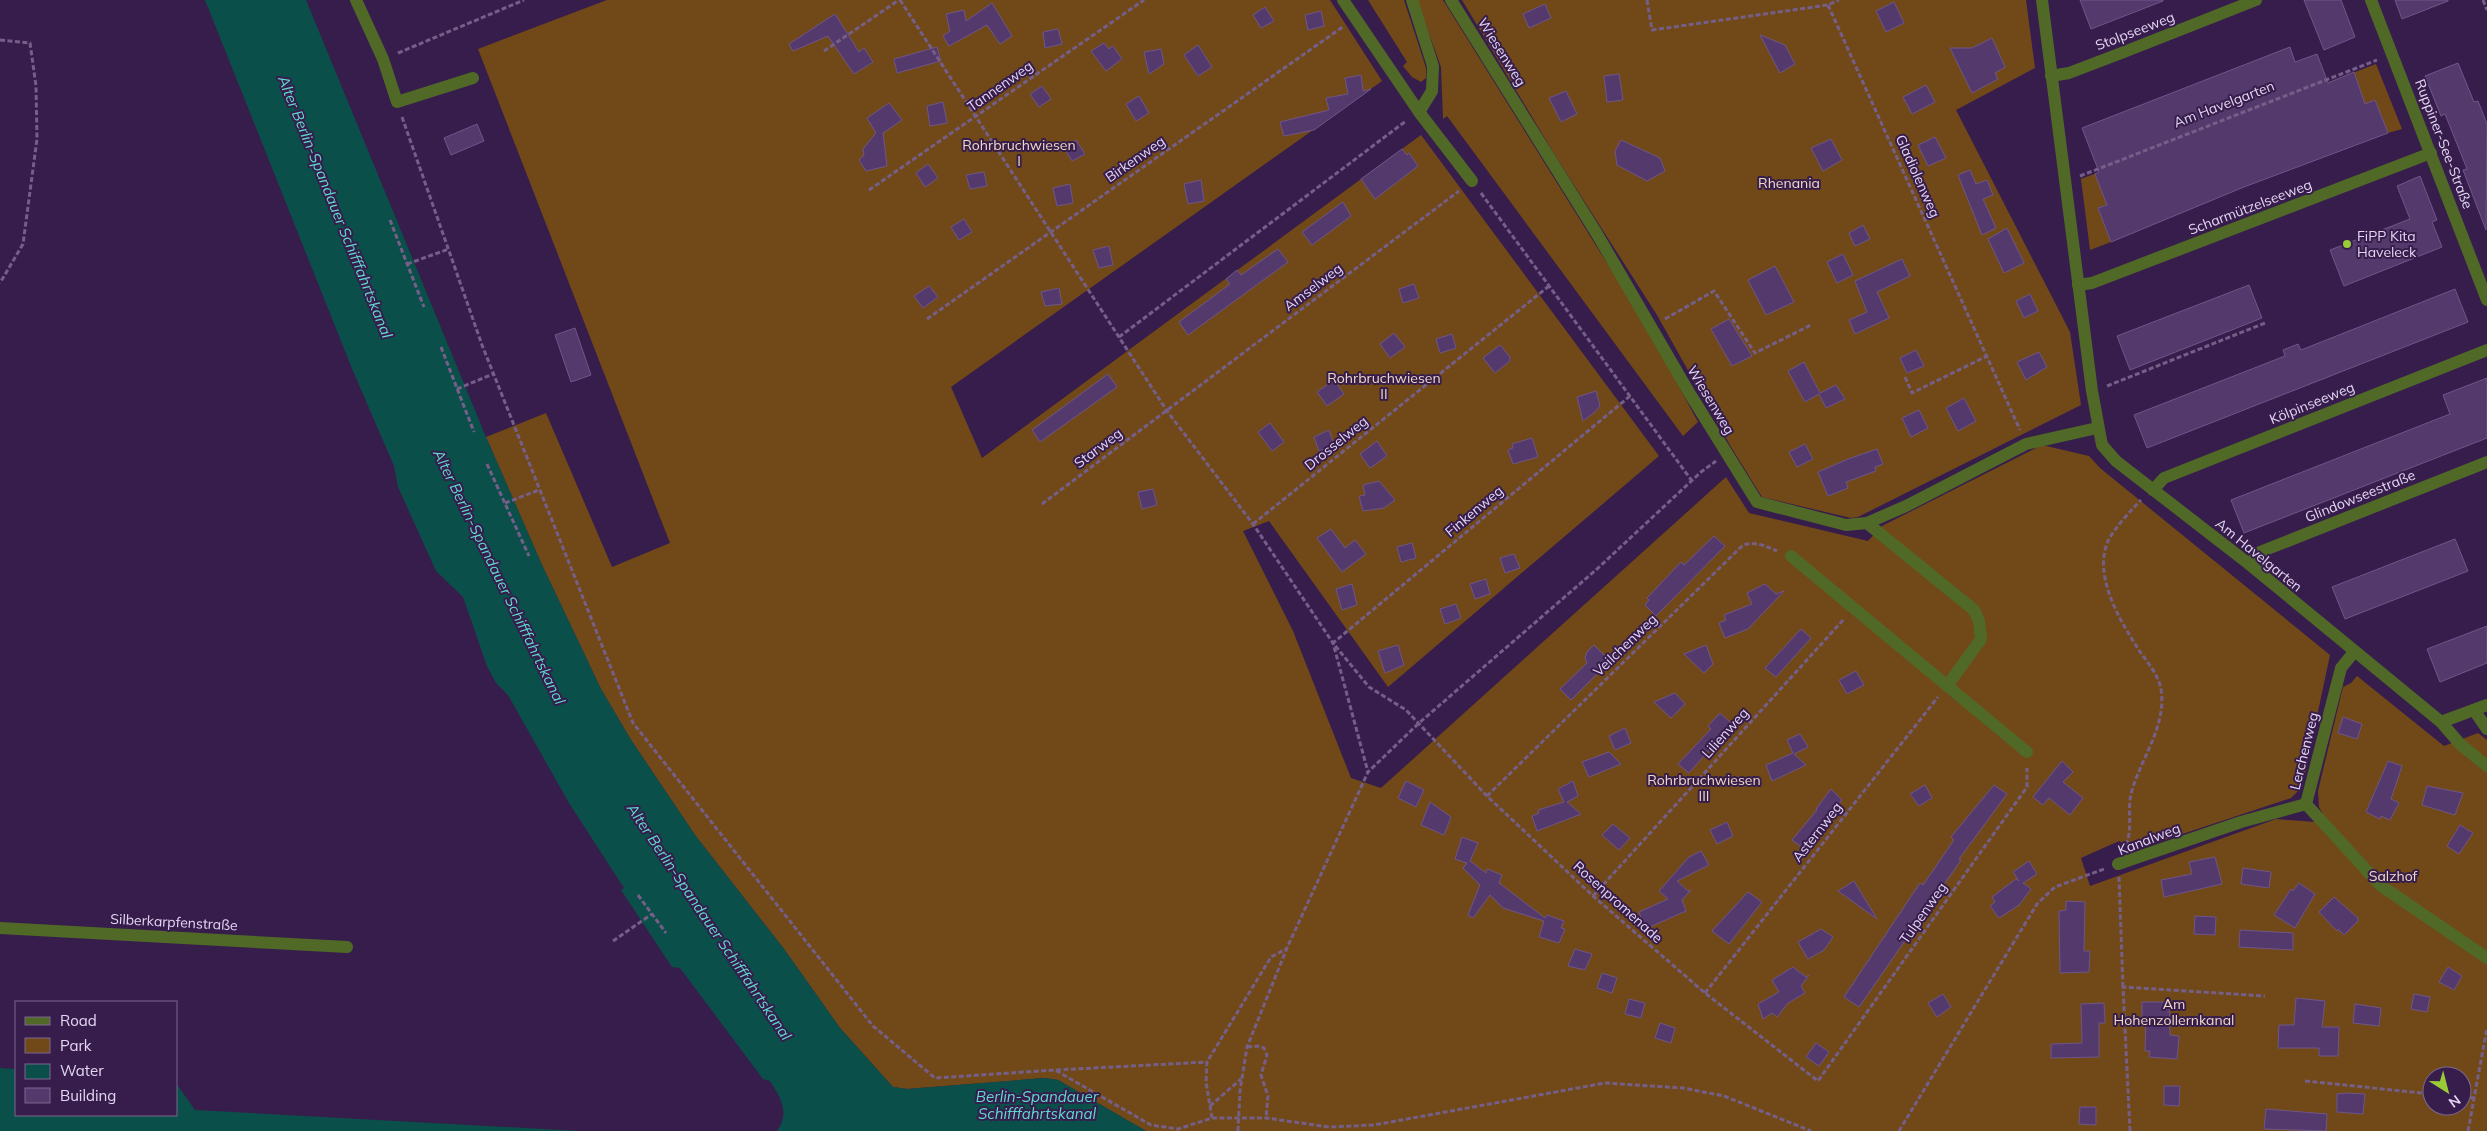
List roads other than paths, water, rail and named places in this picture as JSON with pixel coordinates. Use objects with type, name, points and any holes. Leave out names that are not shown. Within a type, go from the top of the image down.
[{"type":"street","points":[[356,0],[383,58],[397,102],[474,78]]},
{"type":"street","points":[[1343,0],[1419,112],[1472,181]]},
{"type":"street","points":[[1412,0],[1433,66],[1432,91],[1419,112]]},
{"type":"street","name":"Wiesenweg","points":[[1451,0],[1597,234],[1650,327],[1757,502],[1846,525],[1867,522],[1906,506],[2026,444],[2097,428]]},
{"type":"street","name":"Am Havelgarten","points":[[2042,0],[2092,391],[2097,428],[2102,445],[2116,461],[2249,564],[2441,722],[2460,744],[2487,766]]},
{"type":"street","name":"Stolpseeweg","points":[[2051,76],[2069,73],[2256,0]]},
{"type":"street","name":"Ruppiner-See-Straße","points":[[2372,0],[2487,300]]},
{"type":"street","name":"Scharmützelseeweg","points":[[2078,285],[2092,283],[2431,153]]},
{"type":"street","name":"Kölpinseeweg","points":[[2153,490],[2164,478],[2487,350]]},
{"type":"street","name":"Glindowseestraße","points":[[2249,564],[2260,552],[2487,462]]},
{"type":"street","points":[[1867,522],[1974,610],[1979,622],[1981,639],[1947,686]]},
{"type":"street","points":[[1791,556],[2027,752]]},
{"type":"street","name":"Lerchenweg","points":[[2354,652],[2341,668],[2306,804],[2380,885],[2487,958]]},
{"type":"street","points":[[2441,722],[2487,705]]},
{"type":"street","points":[[2474,710],[2487,729]]},
{"type":"street","name":"Kanalweg","points":[[2118,864],[2241,822],[2306,804]]},
{"type":"street","name":"Silberkarpfenstraße","points":[[0,928],[347,947]]},
{"type":"water","name":"Alter Berlin-Spandauer Schifffahrtskanal","points":[[205,0],[306,0],[486,437],[542,565],[601,689],[631,740],[695,835],[784,949],[840,1028],[893,1087],[907,1089],[1045,1078],[1058,1080],[1146,1131],[777,1131],[783,1118],[783,1112],[774,1087],[770,1081],[763,1079],[680,968],[672,967],[621,890],[624,888],[569,803],[508,695],[496,683],[487,666],[463,597],[436,571],[398,487],[394,466],[353,371]]},
{"type":"water","points":[[0,1068],[15,1069],[15,1116],[178,1116],[178,1086],[195,1110],[580,1131],[0,1131]]},
{"type":"place","name":"FiPP Kita Haveleck","points":[[2347,244]]},
{"type":"park label","name":"Rohrbruchwiesen I","points":[[1019,154]]},
{"type":"park label","name":"Rhenania","points":[[1789,183]]},
{"type":"park label","name":"Rohrbruchwiesen II","points":[[1384,386]]},
{"type":"park label","name":"Rohrbruchwiesen III","points":[[1704,788]]},
{"type":"park label","name":"Salzhof","points":[[2393,876]]},
{"type":"park label","name":"Am Hohenzollernkanal","points":[[2174,1012]]},
{"type":"water label","name":"Berlin-Spandauer Schifffahrtskanal","points":[[1037,1106]]}]
